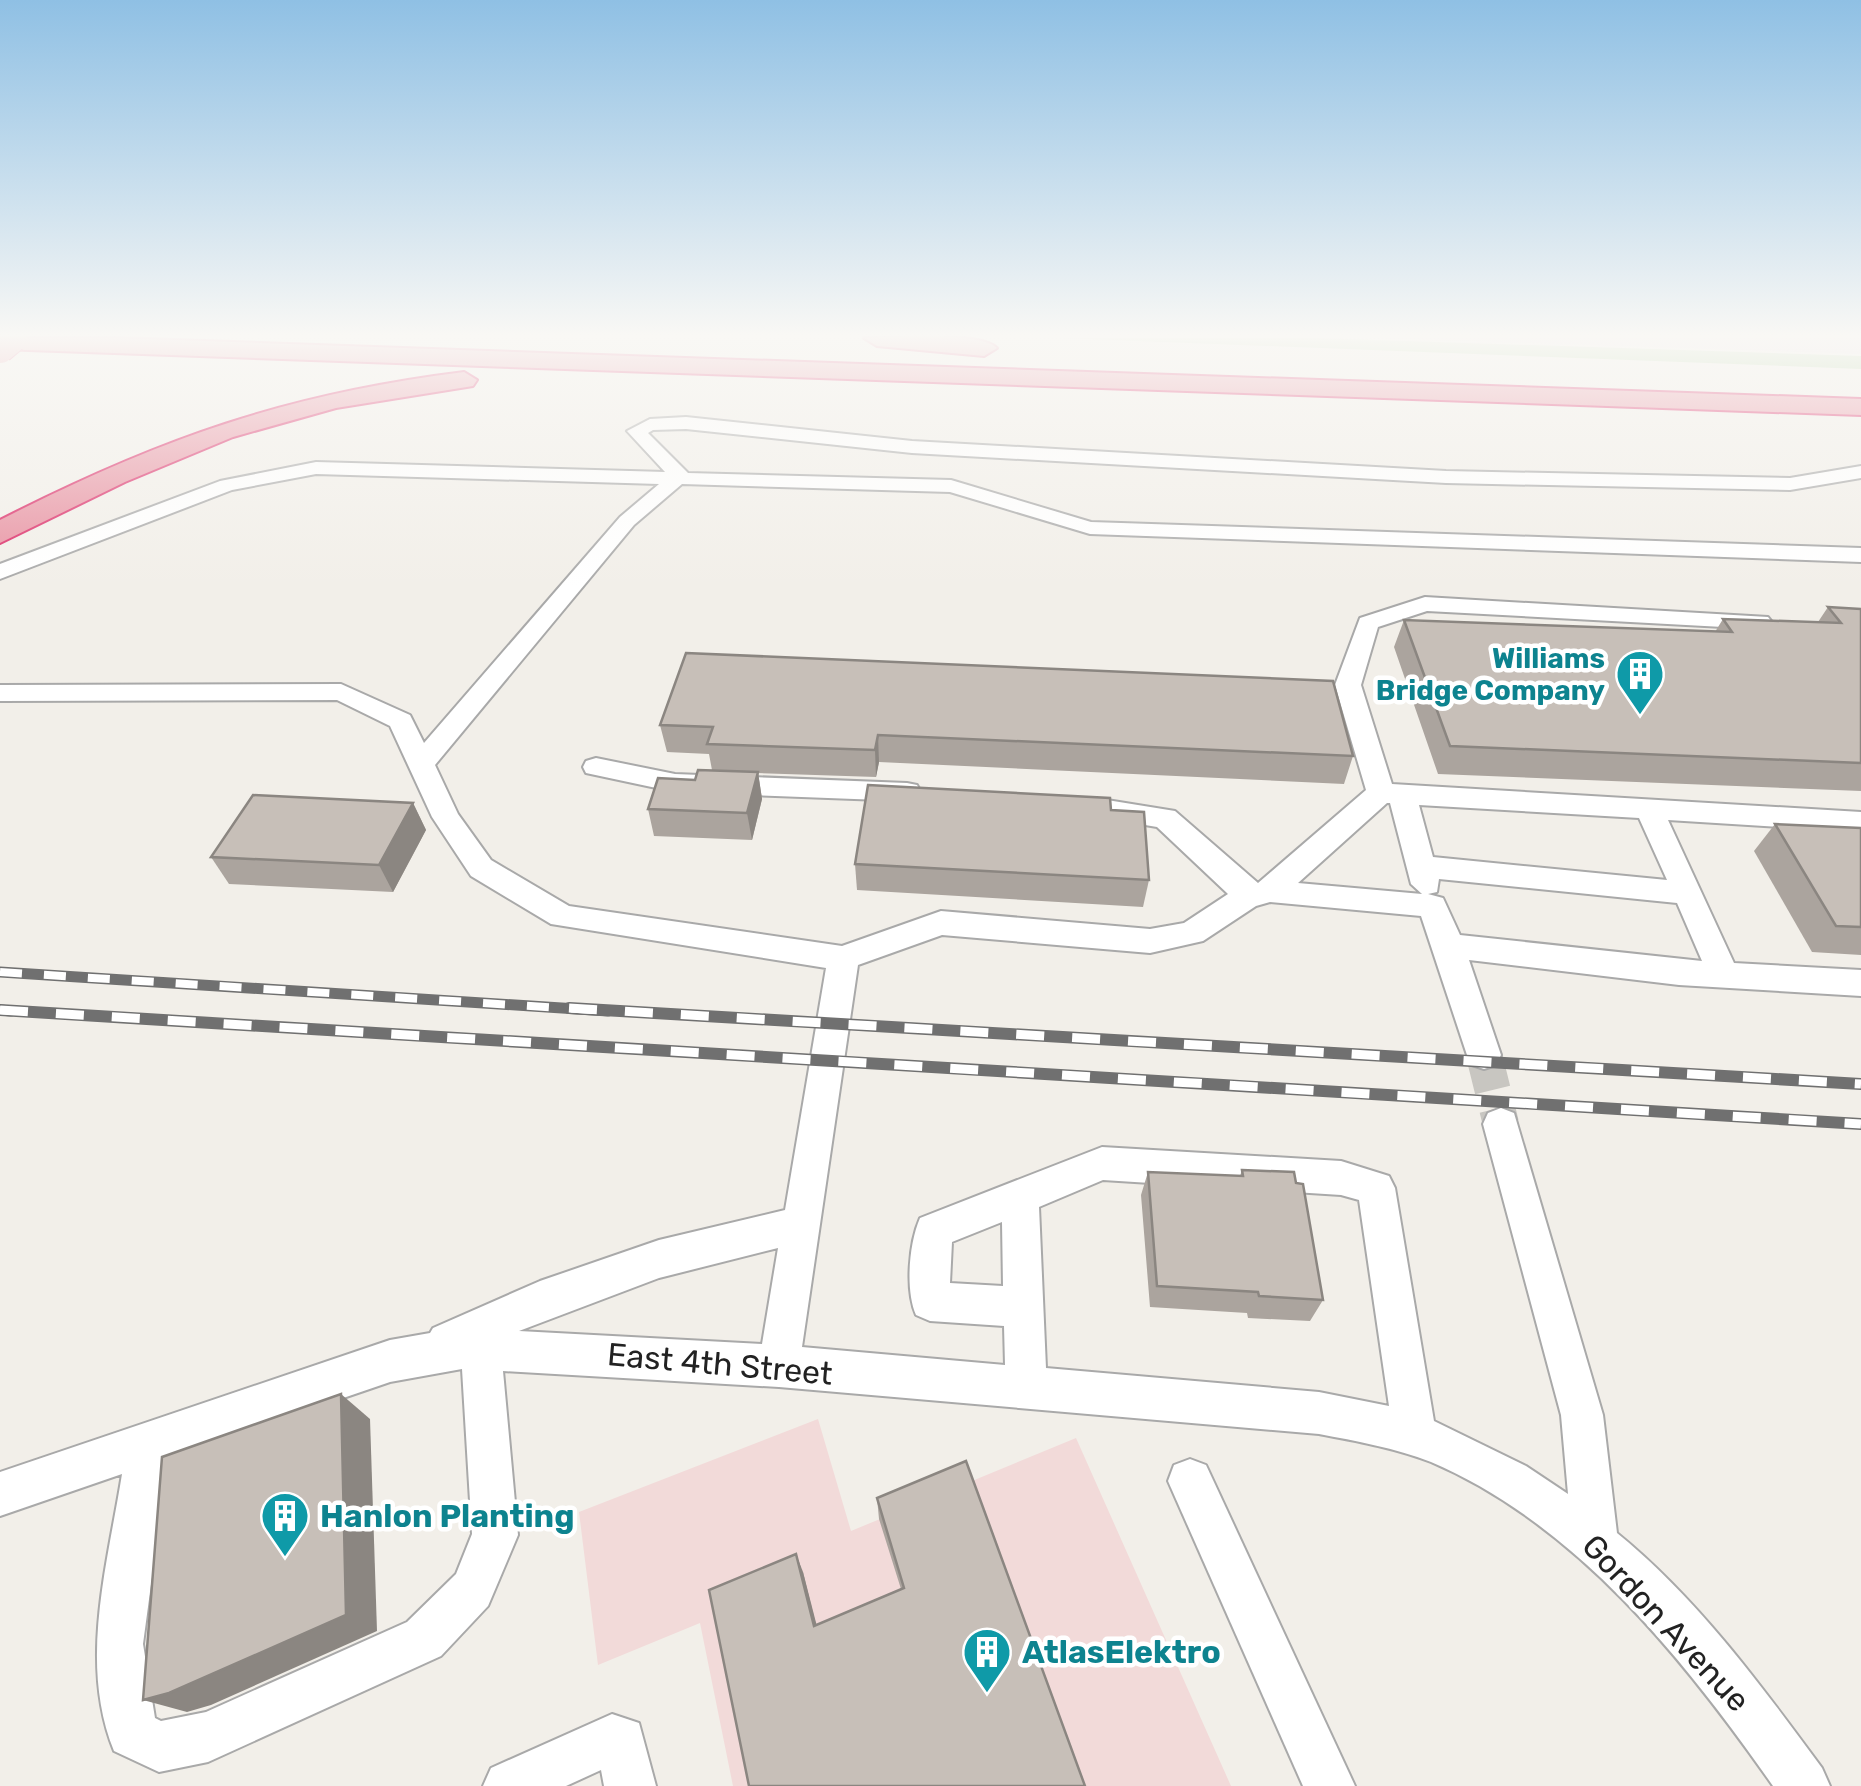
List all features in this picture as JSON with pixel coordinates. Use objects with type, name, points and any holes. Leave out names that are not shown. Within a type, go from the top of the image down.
[{"type":"highway","points":[[0,533],[132,464],[248,421]]},
{"type":"street","points":[[680,476],[636,431],[650,425],[686,423],[912,447],[1212,460],[1446,477],[1790,484],[1861,472]]},
{"type":"street","points":[[0,572],[228,485],[316,468],[951,486],[1090,528],[1861,555]]},
{"type":"street","points":[[422,764],[627,520],[680,476]]},
{"type":"street","points":[[1484,1055],[1421,866],[1348,685],[1368,623],[1425,604],[1786,623]]},
{"type":"street","points":[[0,692],[342,692],[401,721],[446,817],[481,868],[562,916],[842,958],[941,923],[1150,941],[1192,933],[1259,894],[1392,794],[1861,822]]},
{"type":"street","points":[[596,767],[675,783],[927,792]]},
{"type":"street","points":[[1075,806],[1165,818],[1259,894],[1432,906]]},
{"type":"street","points":[[1649,809],[1724,975]]},
{"type":"street","points":[[1421,866],[1688,893]]},
{"type":"street","points":[[1449,946],[1724,975],[1861,983]]},
{"type":"street","points":[[779,1366],[842,958]]},
{"type":"street","points":[[1502,1124],[1582,1415],[1596,1543]]},
{"type":"street","points":[[1022,1306],[930,1301],[932,1231],[1102,1163],[1341,1178],[1376,1188],[1435,1443]]},
{"type":"street","points":[[1020,1198],[1026,1387]]},
{"type":"street","points":[[426,1352],[540,1301],[660,1259],[801,1224]]},
{"type":"street","points":[[148,1444],[119,1644],[132,1732],[160,1746],[208,1737],[424,1638],[472,1590],[495,1535],[481,1347]]},
{"type":"street","name":"East 4th Street","points":[[0,1494],[426,1352],[481,1347],[779,1366],[1280,1407],[1366,1421],[1435,1443]]},
{"type":"street","name":"Gordon Avenue","points":[[1435,1443],[1531,1495],[1596,1543],[1724,1680],[1804,1786]]},
{"type":"street","points":[[1190,1481],[1329,1786]]},
{"type":"street","points":[[510,1786],[612,1739],[621,1741],[625,1750],[630,1786]]},
{"type":"shaded area","points":[[818,1419],[851,1531],[1076,1438],[1231,1786],[733,1786],[700,1623],[598,1665],[579,1512]]},
{"type":"building","name":"Williams Bridge Company","points":[[1828,607],[1861,609],[1861,763],[1450,746],[1404,620],[1732,632],[1723,619],[1841,623]]},
{"type":"building","points":[[686,653],[1333,681],[1353,756],[878,735],[875,750],[707,744],[713,727],[660,725]]},
{"type":"building","points":[[698,770],[758,772],[747,813],[648,809],[658,778],[695,780]]},
{"type":"building","points":[[868,785],[1110,798],[1111,810],[1144,812],[1149,880],[855,864]]},
{"type":"building","points":[[253,795],[413,803],[379,865],[211,857]]},
{"type":"building","points":[[1775,824],[1861,828],[1861,927],[1836,926]]},
{"type":"building","points":[[1242,1170],[1294,1172],[1296,1183],[1303,1184],[1323,1300],[1157,1286],[1148,1172],[1243,1176]]},
{"type":"building","name":"Hanlon Planting","points":[[341,1394],[346,1615],[169,1693],[143,1700],[162,1457]]},
{"type":"building","points":[[966,1461],[1085,1786],[749,1786],[709,1590],[796,1554],[814,1626],[904,1588],[877,1498]]},
{"type":"tunnel","points":[[1484,1055],[1501,1124]]},
{"type":"railway","points":[[0,972],[608,1011]]},
{"type":"railway","points":[[569,1008],[1861,1084]]},
{"type":"railway","points":[[11,1011],[0,1010],[1861,1124]]},
{"type":"place","name":"Williams Bridge Company","points":[[1640,716]]},
{"type":"place","name":"Hanlon Planting","points":[[285,1558]]},
{"type":"place","name":"AtlasElektro","points":[[987,1694]]}]
